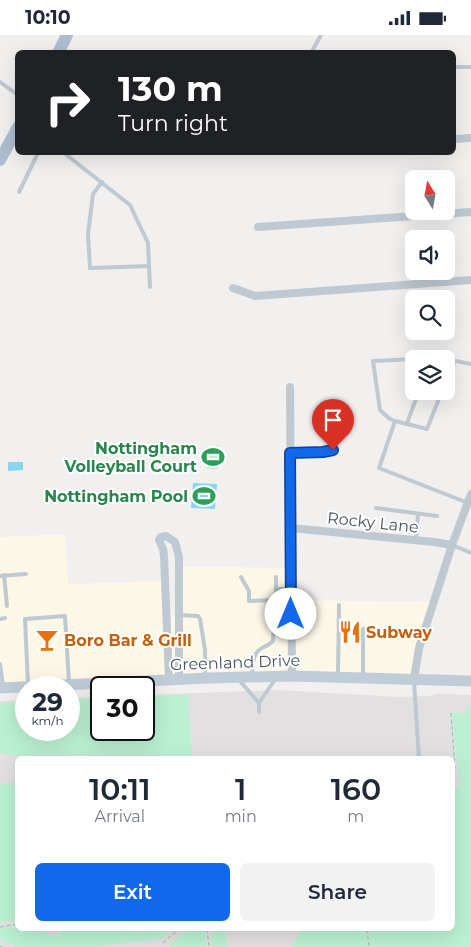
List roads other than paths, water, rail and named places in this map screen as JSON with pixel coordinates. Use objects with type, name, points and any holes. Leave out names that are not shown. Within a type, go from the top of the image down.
[{"type":"main road","points":[[60,50],[68,35]]},
{"type":"main road","points":[[1,154],[15,132]]},
{"type":"street","points":[[456,139],[471,138]]},
{"type":"street","points":[[258,227],[471,212]]},
{"type":"street","points":[[233,288],[255,296],[471,280]]},
{"type":"street","points":[[290,387],[292,676]]},
{"type":"street","points":[[414,679],[424,631],[471,494]]},
{"type":"street","name":"Rocky Lane","points":[[291,528],[452,545]]},
{"type":"street","points":[[166,536],[175,542],[179,557],[179,615],[174,680],[164,556],[159,540],[161,537],[166,536]]},
{"type":"street","name":"Greenland Drive","points":[[80,684],[277,676],[471,681]]},
{"type":"street","name":"Greenland Drive","points":[[1,688],[15,687]]},
{"type":"lane","points":[[313,50],[321,35]]},
{"type":"lane","points":[[456,67],[471,67]]},
{"type":"lane","points":[[0,82],[15,93]]},
{"type":"lane","points":[[19,192],[37,155]]},
{"type":"lane","points":[[67,155],[130,205],[148,243],[150,287]]},
{"type":"lane","points":[[102,182],[93,194],[88,234],[90,268],[149,265]]},
{"type":"lane","points":[[405,359],[374,361],[380,410],[390,419],[427,429],[438,400]]},
{"type":"lane","points":[[455,361],[471,364]]},
{"type":"lane","points":[[406,423],[415,400]]},
{"type":"lane","points":[[395,421],[379,468],[468,503]]},
{"type":"lane","points":[[290,453],[333,450],[337,442]]},
{"type":"lane","points":[[376,509],[436,516]]},
{"type":"lane","points":[[416,540],[418,513]]},
{"type":"lane","points":[[452,545],[471,553]]},
{"type":"lane","points":[[7,606],[2,576],[26,574]]},
{"type":"lane","points":[[241,577],[249,591],[249,601],[275,600]]},
{"type":"lane","points":[[252,677],[254,657],[257,651],[271,643],[274,634],[276,577]]},
{"type":"lane","points":[[276,589],[291,589]]},
{"type":"lane","points":[[338,677],[339,605]]},
{"type":"lane","points":[[274,615],[291,614]]},
{"type":"lane","points":[[179,615],[198,616],[200,619],[205,651],[205,678]]},
{"type":"lane","points":[[28,676],[25,619],[65,616],[68,676]]},
{"type":"lane","points":[[363,678],[363,629],[424,631]]},
{"type":"lane","points":[[0,664],[1,688]]},
{"type":"lane","points":[[259,712],[259,703],[277,676]]},
{"type":"lane","points":[[236,677],[259,703]]},
{"type":"lane","points":[[414,679],[419,756]]},
{"type":"water","points":[[8,462],[23,462],[23,470],[8,471]]},
{"type":"water","name":"Nottingham Pool","points":[[193,483],[217,484],[215,509],[191,508]]},
{"type":"place","name":"Nottingham Volleyball Court","points":[[213,457]]},
{"type":"place","name":"Nottingham Pool","points":[[204,496]]},
{"type":"place","name":"Subway","points":[[350,632]]},
{"type":"place","name":"Boro Bar & Grill","points":[[47,640]]}]
